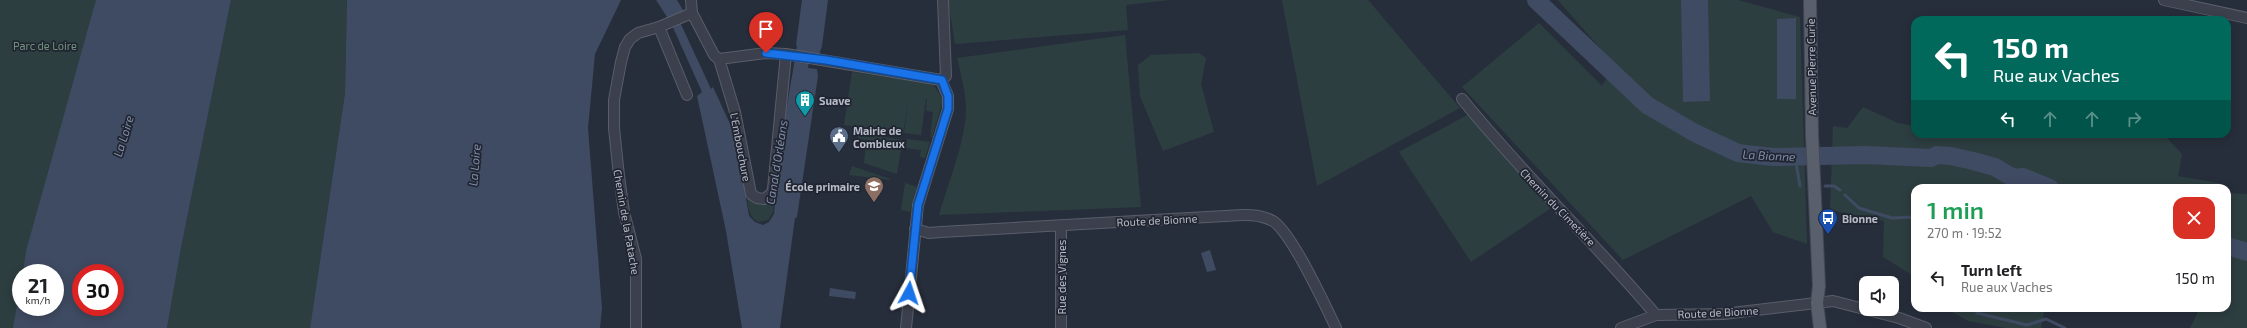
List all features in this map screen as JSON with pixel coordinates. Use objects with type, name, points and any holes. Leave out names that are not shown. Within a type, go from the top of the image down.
[{"type":"main road","name":"Avenue Pierre Curie","points":[[1810,0],[1812,135],[1820,328]]},
{"type":"street","points":[[691,0],[689,14],[714,55],[719,59],[766,53],[790,55],[942,80]]},
{"type":"street","points":[[942,80],[946,76],[943,0]]},
{"type":"street","points":[[2164,0],[2201,3],[2247,18]]},
{"type":"street","name":"Chemin de la Patache","points":[[636,328],[636,259],[624,212],[619,176],[614,128],[614,100],[625,47],[630,39],[638,33],[663,25],[689,14]]},
{"type":"street","points":[[663,25],[688,95]]},
{"type":"street","name":"L'Embouchure","points":[[719,59],[735,112],[751,194],[757,198],[764,199],[771,194],[773,189],[776,149],[790,55]]},
{"type":"street","points":[[906,328],[918,205],[948,109],[948,96],[942,80]]},
{"type":"street","name":"Chemin du Cimetière","points":[[1462,99],[1532,180],[1613,264],[1656,315]]},
{"type":"street","name":"Route de Bionne","points":[[916,229],[935,232],[1244,215],[1266,219],[1278,226],[1286,234],[1336,328]]},
{"type":"street","name":"Rue des Vignes","points":[[1061,226],[1061,328]]},
{"type":"street","name":"Route de Bionne","points":[[1621,328],[1656,315],[1723,314],[1833,301],[1899,318],[1926,328]]},
{"type":"green space","name":"Parc de Loire","points":[[0,0],[104,0],[38,264],[12,264],[12,316],[23,316],[26,328],[0,328]]},
{"type":"green space","points":[[231,0],[347,0],[345,93],[310,328],[167,328],[181,248]]},
{"type":"green space","points":[[948,0],[1169,0],[1126,5],[1128,30],[955,44]]},
{"type":"green space","points":[[1282,0],[1368,0],[1460,108],[1317,186]]},
{"type":"green space","points":[[1558,0],[1738,0],[1800,17],[1807,244],[1773,232],[1751,196],[1623,260],[1462,87],[1539,23],[1602,86],[1614,64]]},
{"type":"green space","points":[[1125,35],[1141,207],[939,215],[960,146],[965,118],[965,94],[957,58]]},
{"type":"green space","points":[[1199,53],[1206,58],[1201,84],[1214,132],[1163,151],[1140,96],[1138,65],[1151,55]]},
{"type":"green space","points":[[852,72],[933,84],[942,98],[942,104],[932,137],[930,137],[933,112],[926,111],[927,99],[919,98],[926,99],[921,135],[904,133],[909,97],[903,134],[844,125]]},
{"type":"green space","points":[[1863,107],[1898,123],[1911,125],[1911,138],[2167,138],[2182,154],[2178,176],[2220,184],[1911,184],[1911,274],[1883,257],[1884,221],[1830,210],[1833,126],[1847,128]]},
{"type":"green space","points":[[1469,114],[1554,206],[1471,262],[1399,152]]},
{"type":"green space","points":[[859,133],[903,140],[902,145],[858,139]]},
{"type":"green space","points":[[907,139],[930,142],[925,158],[920,157],[921,150],[906,148]]},
{"type":"green space","points":[[866,142],[901,148],[897,174],[864,163]]},
{"type":"green space","points":[[852,166],[890,179],[890,180],[849,175]]},
{"type":"green space","points":[[905,183],[917,187],[910,212],[901,210]]},
{"type":"green space","points":[[747,190],[752,198],[776,193],[773,212],[768,220],[758,222],[754,219],[749,208]]},
{"type":"green space","points":[[2231,193],[2247,194],[2247,328],[2190,328],[2198,312],[2231,312]]},
{"type":"green space","points":[[1952,312],[2044,312],[2041,328],[2006,328],[1968,321]]},
{"type":"water","name":"La Loire","points":[[96,0],[231,0],[181,248],[167,328],[13,328],[15,316],[64,316],[64,264],[24,264],[26,251]]},
{"type":"water","name":"La Loire","points":[[347,0],[621,0],[595,54],[588,128],[602,308],[600,328],[310,328],[345,93]]},
{"type":"water","points":[[656,0],[677,0],[683,10],[679,20],[711,89],[713,87],[736,137],[749,216],[755,222],[763,225],[769,222],[774,214],[780,148],[797,46],[802,0],[828,0],[822,46],[819,55],[810,54],[808,68],[817,69],[818,76],[797,217],[795,218],[780,328],[742,328],[726,231],[697,96],[702,92],[671,23]]},
{"type":"water","points":[[1681,0],[1708,0],[1710,101],[1683,102]]},
{"type":"water","points":[[1796,18],[1796,99],[1777,99],[1777,19]]},
{"type":"water","points":[[1210,250],[1216,270],[1207,272],[1201,253]]},
{"type":"water","points":[[830,288],[856,292],[855,299],[829,296]]},
{"type":"waterway","name":"La Bionne","points":[[1536,0],[1647,105],[1695,133],[1738,153],[1773,157],[1865,155],[1931,158],[1937,155],[1951,156],[1995,167],[2008,175],[2016,178],[2023,177],[2040,184]]},
{"type":"waterway","points":[[1795,157],[1800,186]]},
{"type":"waterway","points":[[1825,186],[1834,186],[1840,190]]},
{"type":"waterway","points":[[1845,195],[1859,208],[1892,218],[1911,217]]},
{"type":"waterway","name":"La Bionne","points":[[2231,247],[2247,252]]},
{"type":"waterway","points":[[1977,312],[2027,325],[2046,319],[2065,328]]},
{"type":"place","name":"Suave","points":[[805,117]]},
{"type":"place","name":"Mairie de Combleux","points":[[839,153]]},
{"type":"place","name":"École primaire","points":[[874,203]]},
{"type":"place","name":"Bionne","points":[[1828,235]]},
{"type":"route","points":[[766,53],[794,55],[942,80],[948,96],[948,109],[918,205],[909,293]]},
{"type":"water label","name":"Canal d'Orléans","points":[[776,162]]}]
